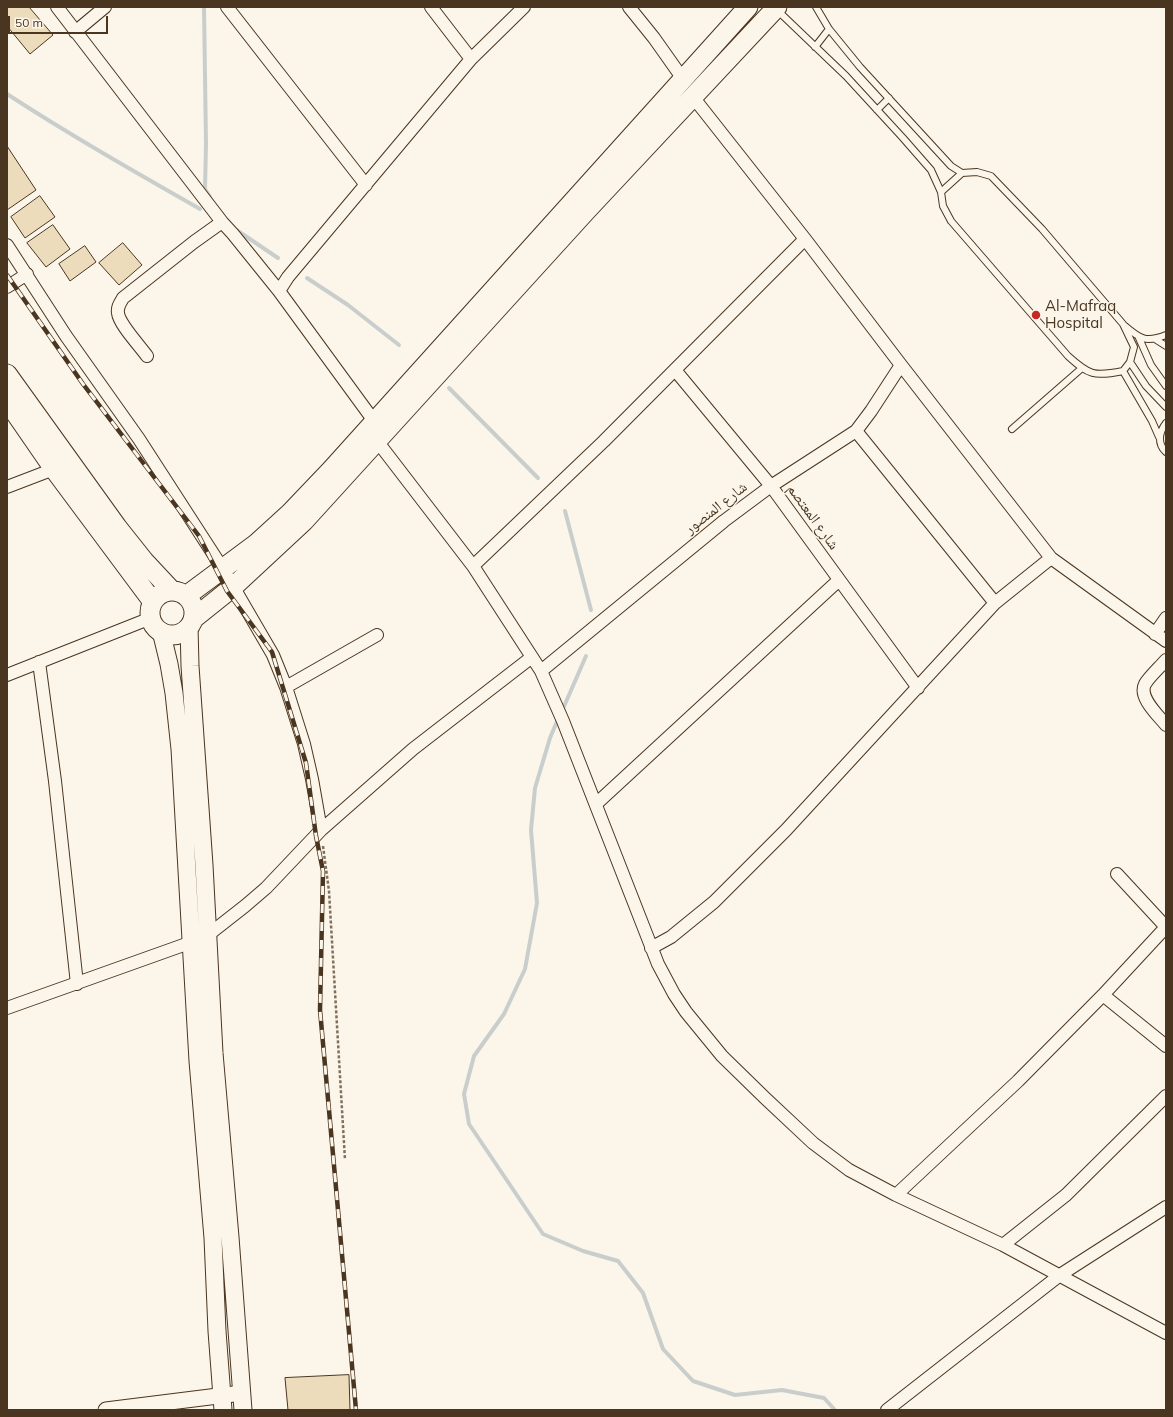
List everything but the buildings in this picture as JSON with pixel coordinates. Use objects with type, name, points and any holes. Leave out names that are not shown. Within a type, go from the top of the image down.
[{"type":"main road","points":[[222,1403],[216,1317],[213,1238],[200,1099],[180,749],[174,693],[169,664],[155,617],[160,594],[179,593],[222,569],[256,544],[290,513],[748,7]]},
{"type":"main road","points":[[7,401],[168,634],[176,634],[183,631],[191,622],[233,587],[304,521],[586,211],[776,7]]},
{"type":"main road","points":[[7,374],[117,527],[144,560],[193,606],[194,613],[191,622],[190,666],[208,935],[214,1053],[222,1094],[230,1237],[242,1402]]},
{"type":"main road","points":[[213,1238],[230,1237]]},
{"type":"street","points":[[57,7],[222,222],[279,291],[374,421]]},
{"type":"street","points":[[75,32],[104,7]]},
{"type":"street","points":[[227,7],[366,185]]},
{"type":"street","points":[[431,7],[472,59]]},
{"type":"street","points":[[279,291],[288,277],[472,59],[524,7]]},
{"type":"street","points":[[629,7],[654,38],[683,79]]},
{"type":"street","points":[[693,97],[806,239],[901,365],[1051,558],[1166,641]]},
{"type":"street","points":[[148,356],[120,320],[118,306],[123,298],[222,222]]},
{"type":"street","points":[[473,566],[572,472],[806,239]]},
{"type":"street","points":[[7,245],[66,336],[138,439],[222,569],[273,654],[286,687],[304,744],[321,830]]},
{"type":"street","points":[[7,287],[27,274]]},
{"type":"street","name":"شارع المنصور","points":[[541,672],[706,536],[771,486],[856,431],[901,365]]},
{"type":"street","name":"شارع المعتصم","points":[[675,370],[771,486],[918,688]]},
{"type":"street","points":[[856,431],[995,603]]},
{"type":"street","points":[[377,440],[473,566],[541,672],[563,721],[651,948],[674,994],[686,1012],[722,1056],[819,1147],[849,1170],[896,1195],[1003,1245],[1166,1333]]},
{"type":"street","points":[[7,487],[54,469]]},
{"type":"street","points":[[651,948],[671,937],[714,902],[786,830],[995,603],[1051,558]]},
{"type":"street","points":[[596,804],[839,580]]},
{"type":"street","points":[[7,675],[155,617]]},
{"type":"street","points":[[1155,634],[1166,618]]},
{"type":"street","points":[[286,687],[377,634]]},
{"type":"street","points":[[7,1008],[77,984],[208,935],[266,888],[321,830],[413,749],[532,657]]},
{"type":"street","points":[[1166,660],[1145,684],[1143,692],[1144,698],[1166,725]]},
{"type":"street","points":[[39,662],[55,781],[77,984]]},
{"type":"street","points":[[896,1195],[1018,1081],[1103,995],[1166,927],[1117,874]]},
{"type":"street","points":[[1103,995],[1166,1046]]},
{"type":"street","points":[[1003,1245],[1066,1195],[1166,1096]]},
{"type":"street","points":[[887,1410],[1060,1275],[1166,1207]]},
{"type":"street","points":[[106,1410],[242,1402]]},
{"type":"lane","points":[[776,7],[846,76],[931,170],[941,192],[943,206],[952,221],[1068,356],[1082,368],[1097,375],[1123,371],[1130,362],[1134,347],[1123,324]]},
{"type":"lane","points":[[816,7],[829,29],[860,66],[951,166],[962,173],[977,172],[991,176],[1042,229],[1123,324],[1138,338],[1151,365],[1166,386]]},
{"type":"lane","points":[[815,47],[829,29]]},
{"type":"lane","points":[[877,110],[889,98]]},
{"type":"lane","points":[[941,192],[962,173]]},
{"type":"lane","points":[[1138,338],[1156,339],[1166,335]]},
{"type":"lane","points":[[1156,339],[1166,346]]},
{"type":"lane","points":[[1130,362],[1146,386],[1166,407]]},
{"type":"lane","points":[[1012,429],[1082,368]]},
{"type":"lane","points":[[1123,371],[1152,421],[1161,444],[1166,452]]},
{"type":"lane","points":[[1159,437],[1162,427],[1166,423]]},
{"type":"path","points":[[321,830],[329,891],[345,1160]]},
{"type":"waterway","points":[[204,7],[206,144],[205,189],[210,197]]},
{"type":"waterway","points":[[7,94],[79,139],[200,209]]},
{"type":"waterway","points":[[235,229],[278,258]]},
{"type":"waterway","points":[[307,278],[348,305],[399,345]]},
{"type":"waterway","points":[[449,388],[538,478]]},
{"type":"waterway","points":[[565,511],[591,610]]},
{"type":"waterway","points":[[562,711],[586,656]]},
{"type":"waterway","points":[[558,719],[550,738],[535,788],[531,830],[537,903],[525,969],[504,1014],[474,1056],[464,1094],[469,1124],[543,1234],[583,1251],[618,1261],[643,1293],[663,1349],[693,1381],[735,1395],[782,1390],[824,1398],[835,1410]]},
{"type":"railway","points":[[7,275],[83,384],[199,536],[227,591],[272,652],[306,763],[316,836],[323,871],[320,1010],[356,1410]]},
{"type":"place","name":"Al-Mafraq Hospital","points":[[1036,315]]}]
